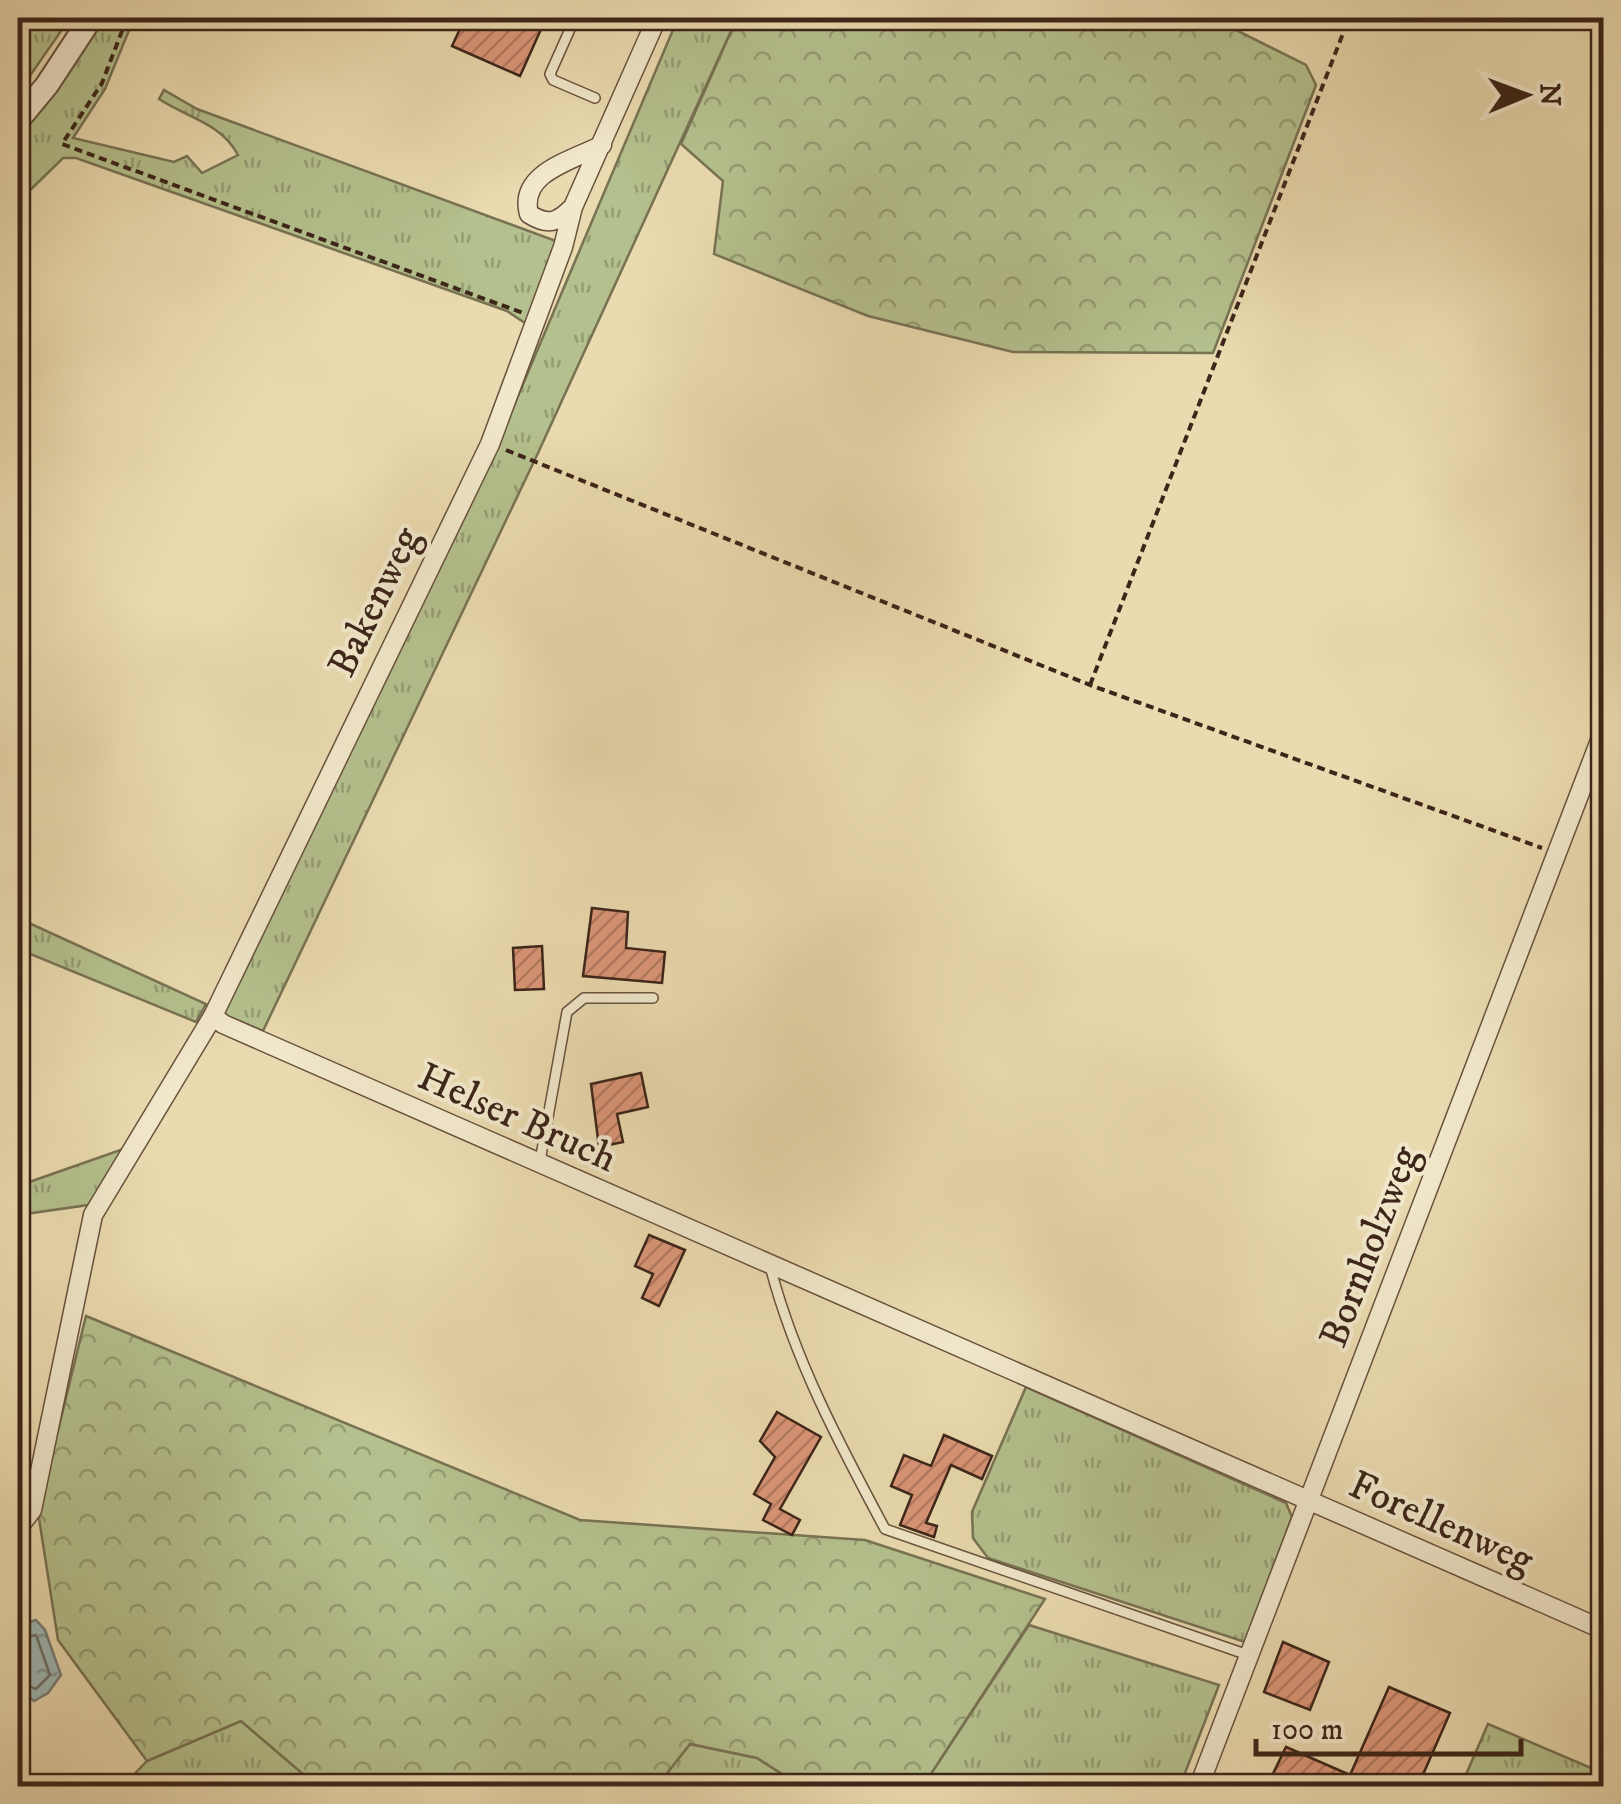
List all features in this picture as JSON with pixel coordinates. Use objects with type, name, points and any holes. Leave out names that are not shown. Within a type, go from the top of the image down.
[{"type":"street","points":[[18,120],[47,85],[91,18]]},
{"type":"street","name":"Bakenweg","points":[[213,1016],[490,444],[573,207],[653,19]]},
{"type":"street","points":[[573,207],[559,221],[544,223],[529,214],[524,197],[531,182],[602,145]]},
{"type":"street","name":"Bornholzweg","points":[[1199,1786],[1604,730]]},
{"type":"street","points":[[18,1528],[32,1510],[93,1215],[213,1016]]},
{"type":"street","name":"Helser Bruch","points":[[213,1016],[539,1164],[1308,1500]]},
{"type":"street","name":"Forellenweg","points":[[1308,1500],[1604,1630]]},
{"type":"lane","points":[[575,18],[550,74],[553,80],[595,98]]},
{"type":"lane","points":[[539,1164],[567,1012],[584,998],[653,998]]},
{"type":"lane","points":[[770,1266],[783,1318],[844,1452],[885,1529],[1249,1656]]},
{"type":"path","points":[[127,18],[102,83],[62,144],[537,317]]},
{"type":"path","points":[[1090,685],[1350,18]]},
{"type":"path","points":[[490,444],[1090,685],[1556,853]]},
{"type":"green space","points":[[24,18],[70,18],[18,93],[18,29]]},
{"type":"green space","points":[[101,18],[134,18],[105,89],[73,138],[174,162],[187,156],[202,173],[238,155],[223,135],[159,99],[164,90],[197,109],[556,241],[528,325],[507,311],[76,158],[63,158],[18,202],[18,135],[64,80]]},
{"type":"green space","points":[[678,18],[737,18],[538,453],[263,1031],[222,1014],[493,455]]},
{"type":"green space","points":[[737,18],[1212,18],[1306,65],[1316,85],[1213,353],[1013,352],[868,316],[714,254],[723,181],[681,144]]},
{"type":"green space","points":[[18,918],[206,1004],[196,1022],[18,949]]},
{"type":"green space","points":[[126,1148],[95,1204],[18,1215],[18,1186]]},
{"type":"green space","points":[[86,1316],[580,1520],[865,1540],[1045,1599],[923,1786],[801,1786],[757,1758],[690,1744],[657,1786],[317,1786],[241,1721],[147,1761],[58,1640],[38,1512]]},
{"type":"green space","points":[[1026,1387],[1286,1503],[1292,1517],[1245,1642],[988,1558],[973,1538],[972,1512]]},
{"type":"green space","points":[[1029,1625],[1219,1685],[1180,1786],[923,1786]]},
{"type":"green space","points":[[241,1721],[317,1786],[123,1786],[147,1761]]},
{"type":"green space","points":[[1488,1724],[1603,1773],[1603,1786],[1461,1786]]},
{"type":"green space","points":[[690,1744],[757,1758],[801,1786],[657,1786]]},
{"type":"water","points":[[36,1620],[45,1630],[61,1675],[48,1693],[34,1701],[18,1688],[16,1658],[22,1630]]},
{"type":"building","points":[[465,18],[546,18],[520,76],[452,46]]},
{"type":"building","points":[[592,908],[628,912],[626,948],[665,952],[662,983],[583,976]]},
{"type":"building","points":[[542,946],[544,989],[515,990],[513,948]]},
{"type":"building","points":[[641,1073],[648,1107],[617,1114],[623,1142],[599,1147],[591,1084]]},
{"type":"building","points":[[649,1235],[685,1250],[659,1306],[642,1298],[653,1274],[635,1266]]},
{"type":"building","points":[[777,1412],[821,1437],[780,1509],[800,1520],[792,1535],[763,1520],[771,1504],[754,1494],[775,1457],[760,1441]]},
{"type":"building","points":[[944,1435],[992,1456],[982,1479],[951,1465],[926,1523],[937,1526],[934,1537],[900,1525],[912,1495],[891,1486],[904,1455],[931,1466]]},
{"type":"building","points":[[1283,1642],[1329,1662],[1310,1710],[1264,1692]]},
{"type":"building","points":[[1389,1687],[1450,1713],[1418,1786],[1267,1786],[1286,1747],[1350,1775]]}]
